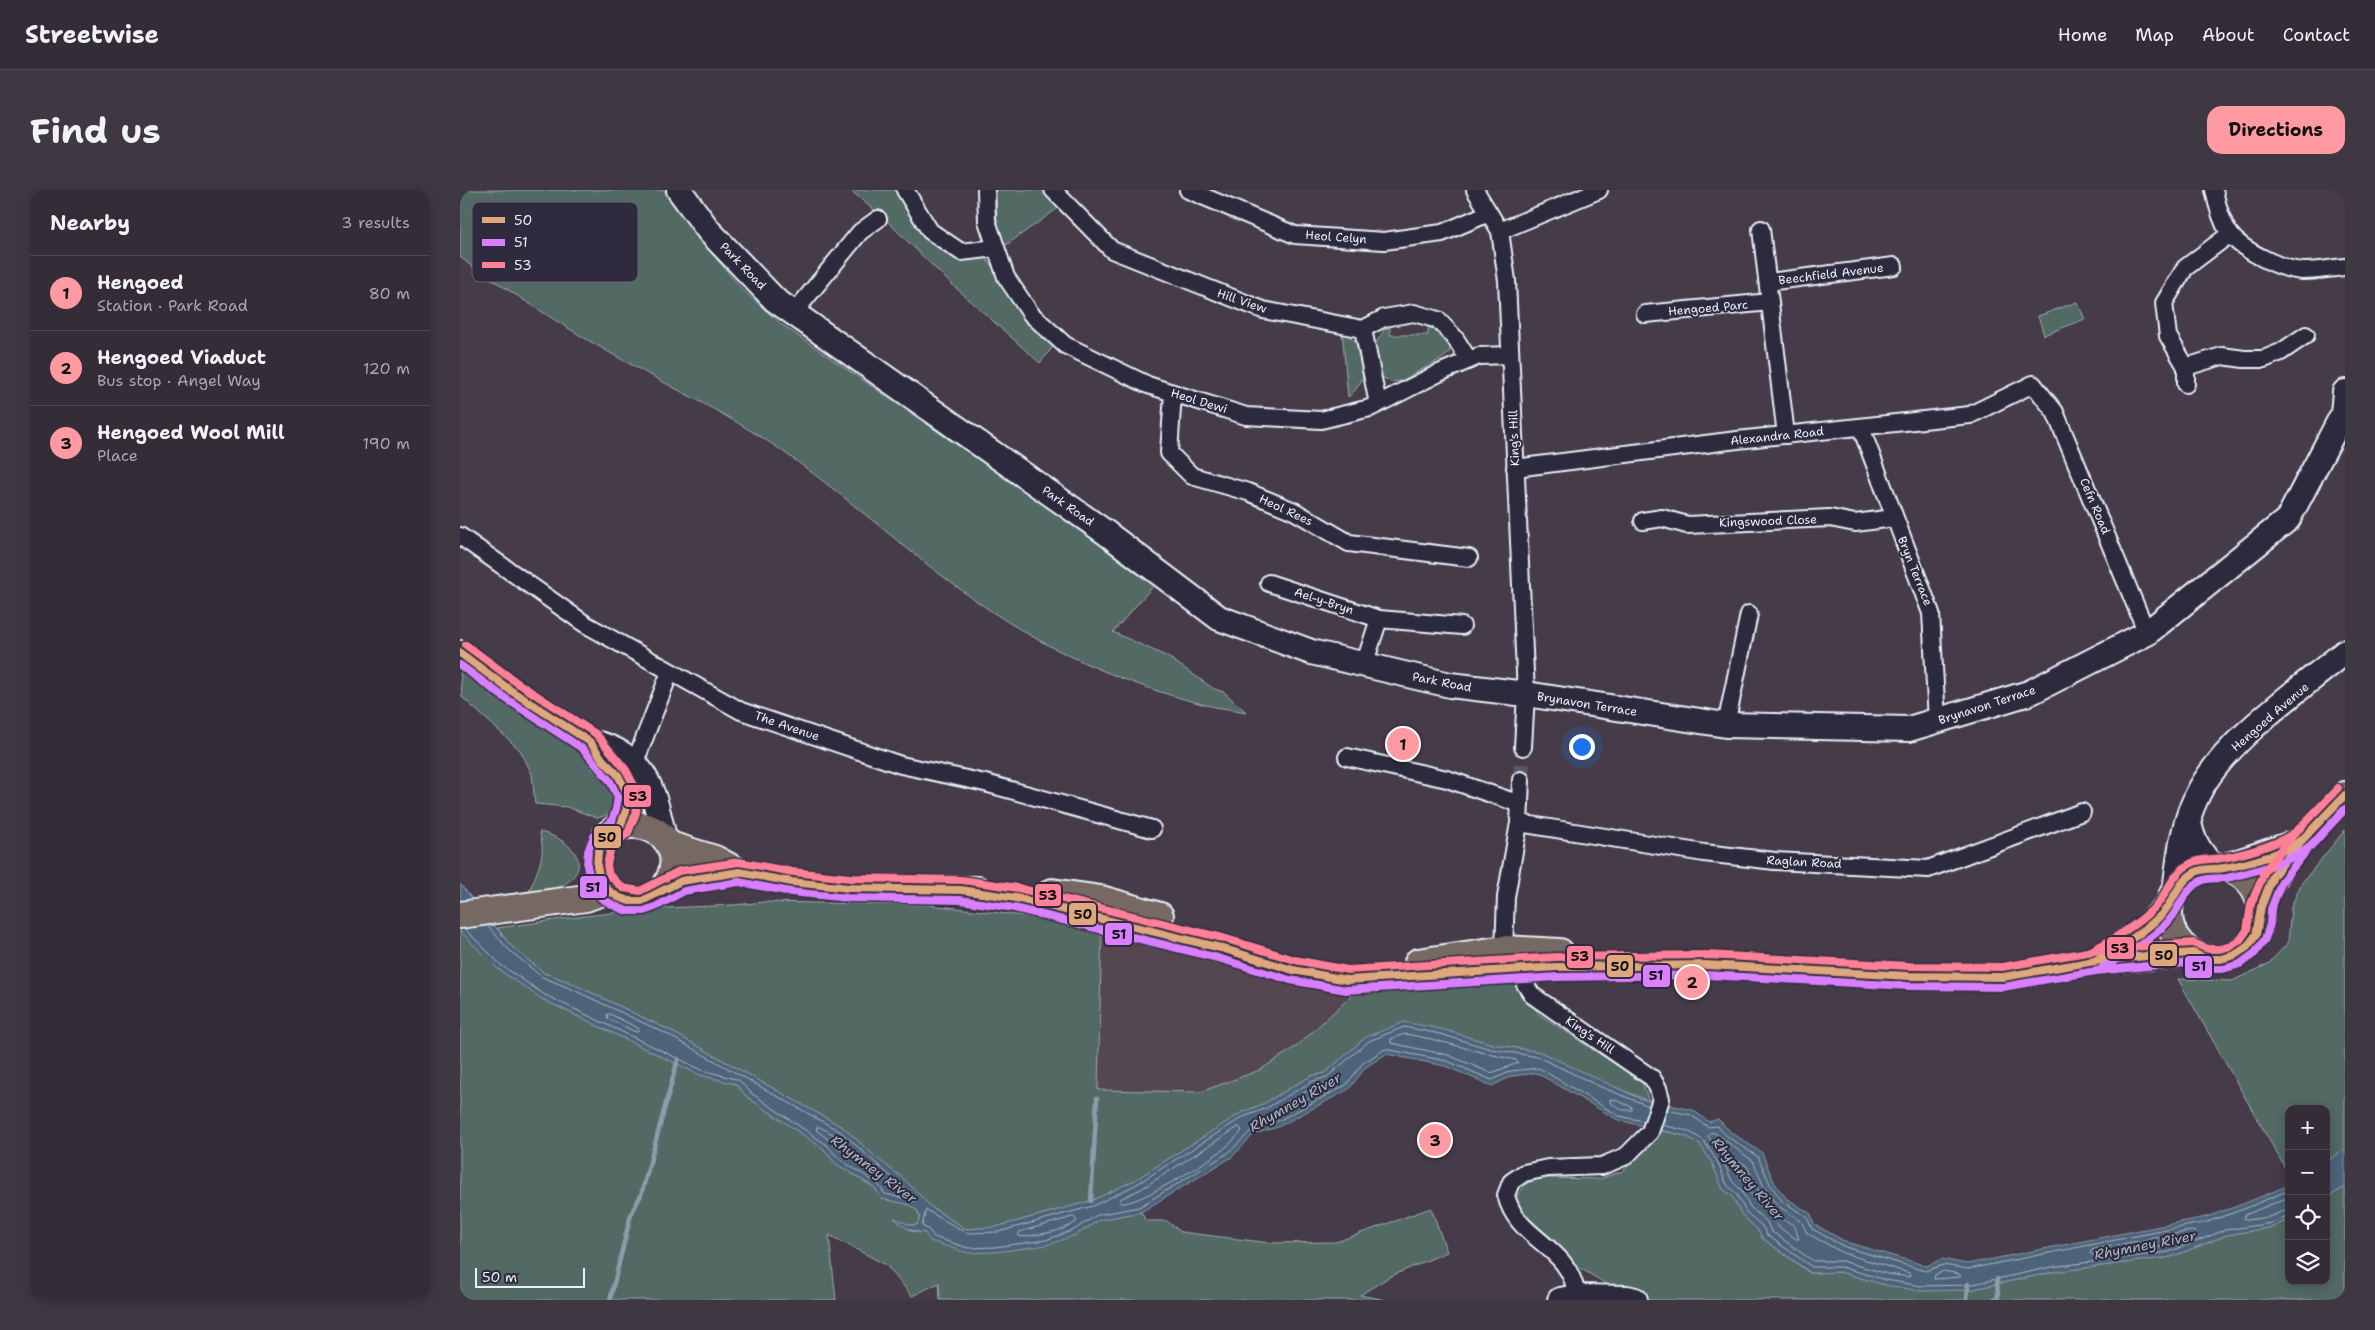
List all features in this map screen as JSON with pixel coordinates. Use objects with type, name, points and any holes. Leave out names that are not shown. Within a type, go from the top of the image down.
[{"type":"main road","points":[[2173,898],[2170,918],[2173,932],[2181,944],[2193,953],[2206,959],[2221,959],[2235,955],[2247,947],[2256,935],[2260,922],[2261,907],[2273,876],[2300,842],[2345,795]]},
{"type":"main road","points":[[739,872],[681,880],[653,897],[642,901],[629,901],[618,897],[608,890],[600,879],[597,866],[598,853],[603,841],[620,827],[642,824],[653,828],[667,841],[714,859],[739,872],[792,882],[849,888],[1060,892],[1101,899],[1246,941],[1346,964],[1385,965],[1504,949],[1588,953],[1700,965],[1909,976],[2003,977],[2095,961],[2193,953]]},
{"type":"main road","points":[[663,890],[670,880],[674,856],[667,841]]},
{"type":"main road","points":[[2095,961],[2145,930],[2173,898],[2184,880],[2196,872],[2218,868],[2300,842]]},
{"type":"main road","points":[[2218,868],[2237,873],[2248,881],[2256,893],[2261,907]]},
{"type":"main road","points":[[460,915],[586,898],[608,890]]},
{"type":"main road","points":[[961,890],[1016,898],[1221,948],[1293,970],[1347,980],[1524,969],[1700,965]]},
{"type":"street","name":"Park Road","points":[[679,190],[709,230],[775,300],[1105,532],[1219,618],[1311,652],[1450,685],[1526,694]]},
{"type":"street","points":[[906,190],[930,231],[961,252],[996,248]]},
{"type":"street","name":"Heol Dewi","points":[[986,190],[987,221],[1006,277],[1031,314],[1065,344],[1148,385],[1246,416],[1321,420],[1378,404],[1438,373],[1479,356],[1510,355]]},
{"type":"street","name":"Hill View","points":[[1053,190],[1112,250],[1263,310],[1363,329]]},
{"type":"street","name":"Heol Celyn","points":[[1188,190],[1295,235],[1384,241],[1442,233],[1489,213]]},
{"type":"street","name":"King's Hill","points":[[1475,190],[1500,231],[1507,281],[1526,694],[1523,747]]},
{"type":"street","points":[[1500,231],[1599,190]]},
{"type":"street","points":[[2214,190],[2216,205],[2230,234],[2244,246],[2281,266],[2302,271],[2345,267]]},
{"type":"street","points":[[794,314],[860,232],[878,219]]},
{"type":"street","points":[[1761,229],[1786,435]]},
{"type":"street","points":[[2186,384],[2186,367],[2168,336],[2164,303],[2185,268],[2230,234]]},
{"type":"street","name":"Beechfield Avenue","points":[[1768,282],[1894,266]]},
{"type":"street","name":"Hengoed Parc","points":[[1645,314],[1770,302]]},
{"type":"street","points":[[1378,404],[1363,329],[1384,318],[1414,313],[1438,320],[1455,338],[1469,360]]},
{"type":"street","points":[[2186,367],[2222,356],[2264,359],[2306,335]]},
{"type":"street","name":"Alexandra Road","points":[[1515,468],[1970,415],[2033,384]]},
{"type":"street","name":"Cefn Road","points":[[2033,384],[2055,412],[2147,633]]},
{"type":"street","name":"Brynavon Terrace","points":[[1526,694],[1726,725],[1909,728],[2029,693],[2147,633],[2288,519],[2343,414],[2345,392]]},
{"type":"street","name":"Heol Rees","points":[[1173,393],[1169,453],[1192,476],[1248,492],[1294,511],[1349,544],[1469,558]]},
{"type":"street","name":"Bryn Terrace","points":[[1861,428],[1932,613],[1937,721]]},
{"type":"street","name":"Kingswood Close","points":[[1643,521],[1662,518],[1687,525],[1830,518],[1855,523],[1894,518]]},
{"type":"street","name":"The Avenue","points":[[460,536],[585,624],[741,711],[901,765],[985,783],[1152,829]]},
{"type":"street","name":"Ael-y-Bryn","points":[[1268,583],[1379,619],[1462,626]]},
{"type":"street","points":[[1726,725],[1748,614]]},
{"type":"street","points":[[1364,665],[1379,619]]},
{"type":"street","name":"Hengoed Avenue","points":[[2173,898],[2189,814],[2205,781],[2252,730],[2345,652]]},
{"type":"street","points":[[460,653],[510,690],[590,742],[627,772]]},
{"type":"street","points":[[620,827],[626,812],[628,795],[627,772],[639,752],[670,672]]},
{"type":"street","points":[[1347,757],[1447,779],[1520,804]]},
{"type":"street","points":[[627,772],[640,769],[650,786],[667,841]]},
{"type":"street","points":[[1504,949],[1506,897],[1519,823],[1521,780]]},
{"type":"street","name":"Raglan Road","points":[[1519,823],[1713,854],[1775,861],[1928,869],[2082,812]]},
{"type":"street","points":[[2189,814],[2190,832],[2202,854],[2218,868]]},
{"type":"street","name":"King's Hill","points":[[1524,969],[1525,984],[1532,995],[1652,1078],[1658,1088],[1660,1099],[1650,1132],[1626,1156],[1602,1166],[1548,1168],[1524,1174],[1512,1182],[1506,1195],[1513,1214],[1531,1234],[1563,1260],[1575,1282],[1568,1298]]},
{"type":"street","points":[[1568,1298],[1631,1299]]},
{"type":"shaded area","points":[[1102,925],[1353,986],[1350,997],[1297,1046],[1260,1070],[1200,1092],[1098,1090]]},
{"type":"green space","points":[[460,190],[664,190],[701,241],[743,290],[781,324],[963,449],[1034,492],[1135,572],[1155,584],[1113,632],[1168,657],[1214,689],[1224,692],[1246,712],[1213,707],[1132,682],[1082,662],[1027,633],[989,610],[953,584],[849,501],[778,448],[736,422],[588,340],[496,282],[638,282],[638,202],[472,202],[472,266],[460,257]]},
{"type":"green space","points":[[850,190],[903,190],[928,233],[985,257],[1028,314],[1055,344],[1040,363],[946,279],[887,221]]},
{"type":"green space","points":[[996,190],[1050,190],[1064,204],[1002,248],[997,223]]},
{"type":"green space","points":[[2077,302],[2085,319],[2044,335],[2038,316]]},
{"type":"green space","points":[[1390,327],[1390,335],[1428,335],[1428,327],[1431,328],[1451,345],[1449,353],[1401,381],[1392,382],[1379,376],[1373,348],[1384,330]]},
{"type":"green space","points":[[1342,331],[1360,347],[1365,367],[1358,387],[1348,397]]},
{"type":"green space","points":[[460,665],[553,730],[601,767],[616,797],[611,814],[597,818],[567,807],[535,804],[532,774],[520,750],[462,697]]},
{"type":"green space","points":[[2345,830],[2345,1149],[2330,1159],[2330,1105],[2285,1105],[2285,1168],[2178,979],[2232,981],[2268,964],[2288,943],[2291,907],[2301,884]]},
{"type":"green space","points":[[539,832],[548,834],[565,843],[577,856],[578,864],[576,872],[566,883],[550,890],[527,896],[542,856]]},
{"type":"green space","points":[[763,902],[930,905],[1102,925],[1098,1090],[1200,1092],[1260,1070],[1297,1046],[1350,997],[1353,986],[1506,975],[1539,1014],[1642,1082],[1649,1101],[1603,1082],[1540,1052],[1492,1044],[1441,1029],[1366,1037],[1325,1073],[1311,1076],[1263,1104],[1241,1113],[1135,1180],[1091,1201],[996,1227],[966,1229],[931,1207],[905,1180],[878,1159],[844,1128],[667,1029],[569,982],[544,973],[511,946],[497,928],[633,911]]},
{"type":"green space","points":[[460,931],[498,969],[542,999],[700,1075],[736,1084],[747,1097],[824,1149],[835,1163],[875,1188],[882,1199],[907,1204],[917,1210],[920,1218],[917,1225],[910,1225],[896,1219],[911,1231],[925,1233],[1076,1235],[1099,1220],[1141,1212],[1146,1221],[1167,1221],[1181,1232],[1270,1243],[1336,1242],[1431,1208],[1447,1252],[1389,1277],[1360,1295],[1386,1300],[940,1300],[939,1283],[912,1296],[886,1265],[829,1235],[836,1300],[460,1300]]},
{"type":"green space","points":[[1663,1131],[1686,1136],[1700,1144],[1712,1163],[1723,1189],[1732,1196],[1742,1215],[1758,1230],[1762,1238],[1810,1273],[1840,1272],[1885,1285],[1969,1290],[2053,1272],[2171,1257],[2227,1235],[2273,1227],[2285,1221],[2285,1285],[2330,1285],[2330,1196],[2345,1187],[2345,1300],[1651,1300],[1615,1289],[1573,1264],[1517,1210],[1514,1199],[1527,1183],[1541,1178],[1599,1179],[1623,1171]]},
{"type":"water","name":"Rhymney River","points":[[460,884],[511,946],[544,973],[569,982],[667,1029],[844,1128],[878,1159],[905,1180],[931,1207],[966,1229],[996,1227],[1091,1201],[1135,1180],[1241,1113],[1263,1104],[1311,1076],[1325,1073],[1366,1037],[1404,1022],[1441,1029],[1492,1044],[1540,1052],[1641,1099],[1693,1110],[1709,1122],[1718,1119],[1731,1132],[1762,1153],[1774,1182],[1786,1198],[1811,1214],[1814,1224],[1846,1242],[1927,1266],[1941,1259],[1967,1264],[2206,1217],[2285,1187],[2285,1221],[2273,1227],[2227,1235],[2171,1257],[2053,1272],[1969,1290],[1921,1291],[1885,1285],[1840,1272],[1811,1273],[1762,1238],[1758,1230],[1742,1215],[1732,1196],[1723,1189],[1712,1163],[1700,1144],[1686,1136],[1618,1120],[1537,1073],[1512,1076],[1492,1086],[1445,1066],[1386,1054],[1366,1067],[1349,1089],[1278,1127],[1254,1134],[1232,1157],[1141,1212],[1099,1220],[1076,1235],[1047,1245],[996,1252],[968,1253],[930,1241],[925,1233],[905,1227],[894,1218],[910,1225],[917,1225],[920,1218],[917,1210],[907,1204],[882,1199],[875,1188],[835,1163],[824,1149],[747,1097],[736,1084],[700,1075],[542,999],[498,969],[460,931]]},
{"type":"water","points":[[2345,1149],[2345,1187],[2330,1196],[2330,1195],[2330,1159]]},
{"type":"waterway","points":[[610,1300],[631,1214],[641,1195],[678,1059]]},
{"type":"waterway","points":[[1091,1201],[1097,1098]]},
{"type":"waterway","points":[[1994,1300],[1998,1297],[1997,1279]]},
{"type":"waterway","points":[[1967,1300],[1968,1284]]},
{"type":"tunnel","points":[[1521,780],[1523,747]]},
{"type":"transit line","name":"53","points":[[466,645],[516,682],[596,734],[626,770],[638,793],[636,813],[628,833],[611,847],[607,865],[609,875],[623,888],[640,891],[679,871],[739,862],[793,872],[850,878],[962,880],[1018,888],[1223,938],[1295,960],[1348,970],[1556,957],[1706,955],[1909,966],[2002,967],[2093,951],[2146,946],[2193,943],[2208,949],[2220,949],[2231,946],[2240,940],[2247,930],[2251,904],[2265,871],[2293,835],[2338,788]]},
{"type":"transit line","name":"50","points":[[460,653],[510,690],[590,742],[603,760],[618,775],[628,795],[626,811],[620,827],[603,841],[598,853],[597,866],[600,879],[608,890],[618,897],[629,901],[642,901],[681,881],[739,872],[792,882],[849,888],[961,890],[1016,898],[1221,948],[1293,970],[1347,980],[1557,967],[1706,965],[1909,976],[2003,977],[2095,961],[2147,956],[2193,953],[2206,959],[2221,959],[2235,955],[2247,947],[2256,935],[2261,907],[2273,876],[2300,842],[2345,795]]},
{"type":"transit line","name":"51","points":[[460,665],[505,698],[583,749],[610,781],[618,797],[616,809],[612,821],[594,836],[588,851],[587,866],[592,885],[601,898],[627,911],[644,911],[684,891],[739,882],[791,892],[848,898],[960,900],[1014,908],[1218,958],[1290,980],[1346,990],[1557,977],[1706,975],[1908,986],[2003,987],[2096,971],[2148,966],[2191,963],[2204,969],[2223,969],[2240,964],[2255,953],[2265,939],[2270,924],[2271,909],[2282,881],[2308,849],[2345,809]]},
{"type":"transit line","name":"53","points":[[2091,951],[2124,932],[2147,915],[2159,902],[2178,873],[2190,864],[2253,851],[2276,843],[2301,827]]},
{"type":"transit line","name":"50","points":[[2096,960],[2130,940],[2155,921],[2166,909],[2184,881],[2194,873],[2205,869],[2220,869],[2234,866],[2281,852],[2308,834]]},
{"type":"transit line","name":"51","points":[[2101,969],[2136,948],[2160,930],[2195,884],[2204,880],[2227,878],[2274,865],[2297,854],[2315,841]]},
{"type":"place","name":"Hengoed","points":[[1403,744]]},
{"type":"place","name":"Hengoed Viaduct","points":[[1692,982]]},
{"type":"place","name":"Hengoed Wool Mill","points":[[1435,1140]]}]
